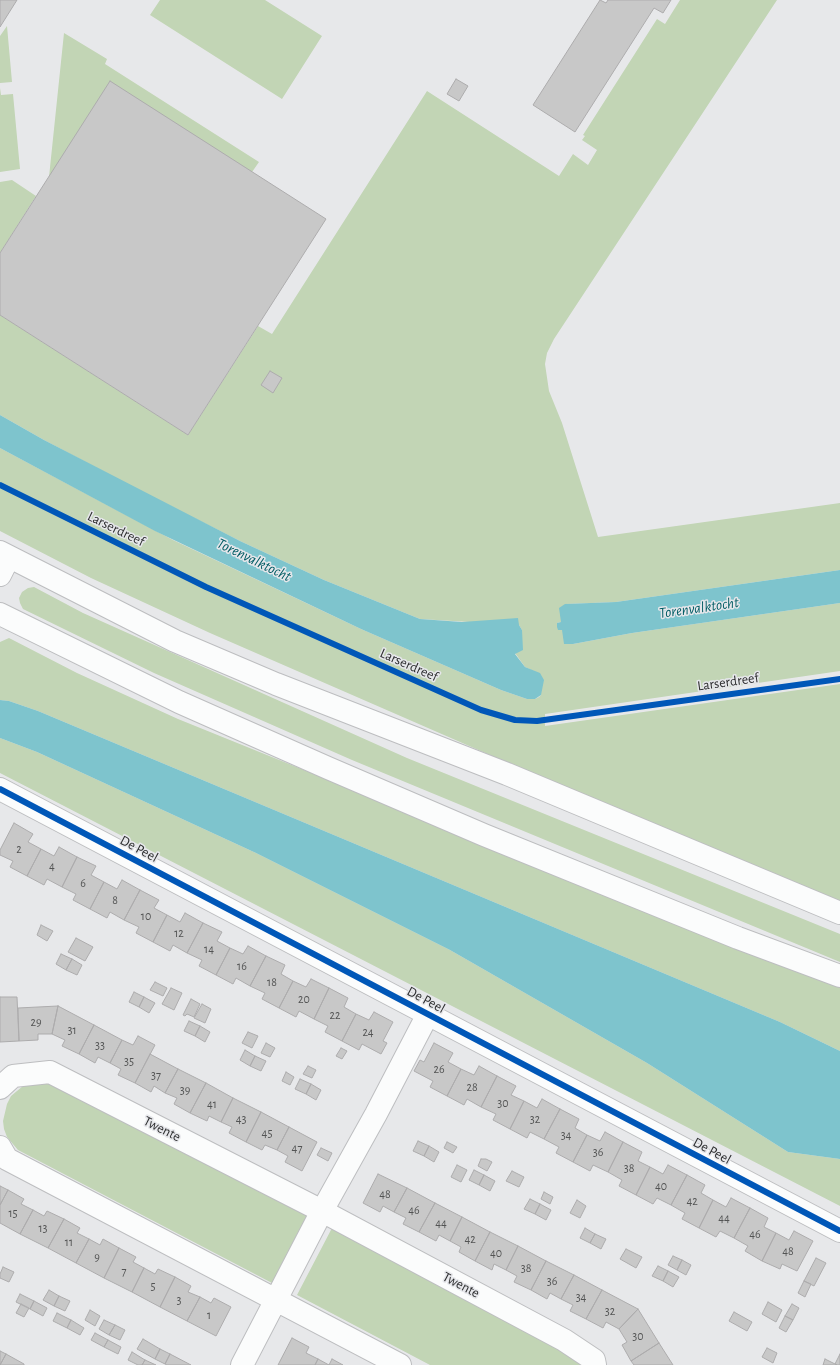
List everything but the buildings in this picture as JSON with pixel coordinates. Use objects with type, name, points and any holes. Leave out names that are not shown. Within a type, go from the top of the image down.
[{"type":"street","points":[[3,561],[175,642],[276,684],[507,774],[840,913]]},
{"type":"street","points":[[0,614],[179,702],[335,771],[484,835],[738,938],[840,976]]},
{"type":"street","name":"De Peel","points":[[0,789],[840,1231]]},
{"type":"street","points":[[242,1365],[322,1211],[376,1114],[428,1014]]},
{"type":"street","name":"Twente","points":[[0,1088],[13,1076],[50,1072],[322,1211],[564,1340],[594,1360],[595,1365]]},
{"type":"street","points":[[0,1146],[7,1159],[400,1365]]},
{"type":"green space","points":[[160,0],[265,0],[322,36],[282,99],[150,15]]},
{"type":"green space","points":[[680,0],[777,0],[554,339],[547,353],[545,364],[549,391],[562,423],[598,537],[840,503],[840,570],[616,602],[566,604],[561,622],[557,623],[573,644],[632,633],[840,603],[840,671],[545,714],[545,726],[840,684],[840,901],[522,769],[210,633],[91,578],[0,531],[0,448],[173,540],[361,629],[501,690],[527,699],[535,699],[539,697],[541,695],[540,674],[525,667],[515,653],[522,630],[519,625],[420,619],[324,580],[240,541],[133,487],[0,415],[0,315],[188,435],[258,326],[272,334],[427,91],[559,176],[573,154],[588,165],[597,150],[582,140],[585,136],[583,135],[657,19],[665,24]]},
{"type":"green space","points":[[7,26],[12,82],[0,83],[0,36]]},
{"type":"green space","points":[[64,33],[107,59],[105,64],[259,162],[252,172],[49,177]]},
{"type":"green space","points":[[0,88],[1,95],[13,94],[20,169],[0,172]]},
{"type":"green space","points":[[12,180],[36,196],[0,253],[0,182]]},
{"type":"green space","points":[[34,587],[83,613],[407,758],[840,934],[840,962],[352,760],[154,673],[23,609],[19,598],[22,592],[28,588]]},
{"type":"green space","points":[[9,638],[77,673],[178,719],[840,987],[840,1051],[780,1022],[38,711],[9,701],[0,700],[0,642]]},
{"type":"green space","points":[[0,738],[37,752],[256,853],[450,950],[647,1063],[788,1152],[840,1159],[840,1206],[0,773]]},
{"type":"green space","points":[[47,1081],[308,1215],[272,1283],[18,1150],[7,1137],[4,1129],[3,1121],[7,1104],[11,1096],[23,1086]]},
{"type":"green space","points":[[332,1228],[588,1365],[430,1365],[297,1295]]},
{"type":"water","name":"Torenvalktocht","points":[[0,415],[44,440],[240,541],[324,580],[420,619],[462,622],[518,618],[519,625],[522,630],[523,650],[515,654],[525,667],[540,673],[544,680],[541,695],[535,699],[527,699],[501,690],[361,629],[155,531],[0,448]]},
{"type":"water","name":"Torenvalktocht","points":[[840,570],[840,603],[632,633],[573,644],[564,644],[562,630],[558,630],[557,627],[557,623],[561,622],[559,608],[565,604],[616,602]]},
{"type":"water","points":[[0,700],[9,701],[38,711],[780,1022],[840,1051],[840,1159],[788,1152],[647,1063],[450,950],[256,853],[37,752],[0,738]]},
{"type":"cycle path","name":"Larserdreef","points":[[0,485],[206,587],[481,710],[515,720],[537,721],[840,679]]},
{"type":"cycle path","points":[[0,789],[840,1231]]}]
